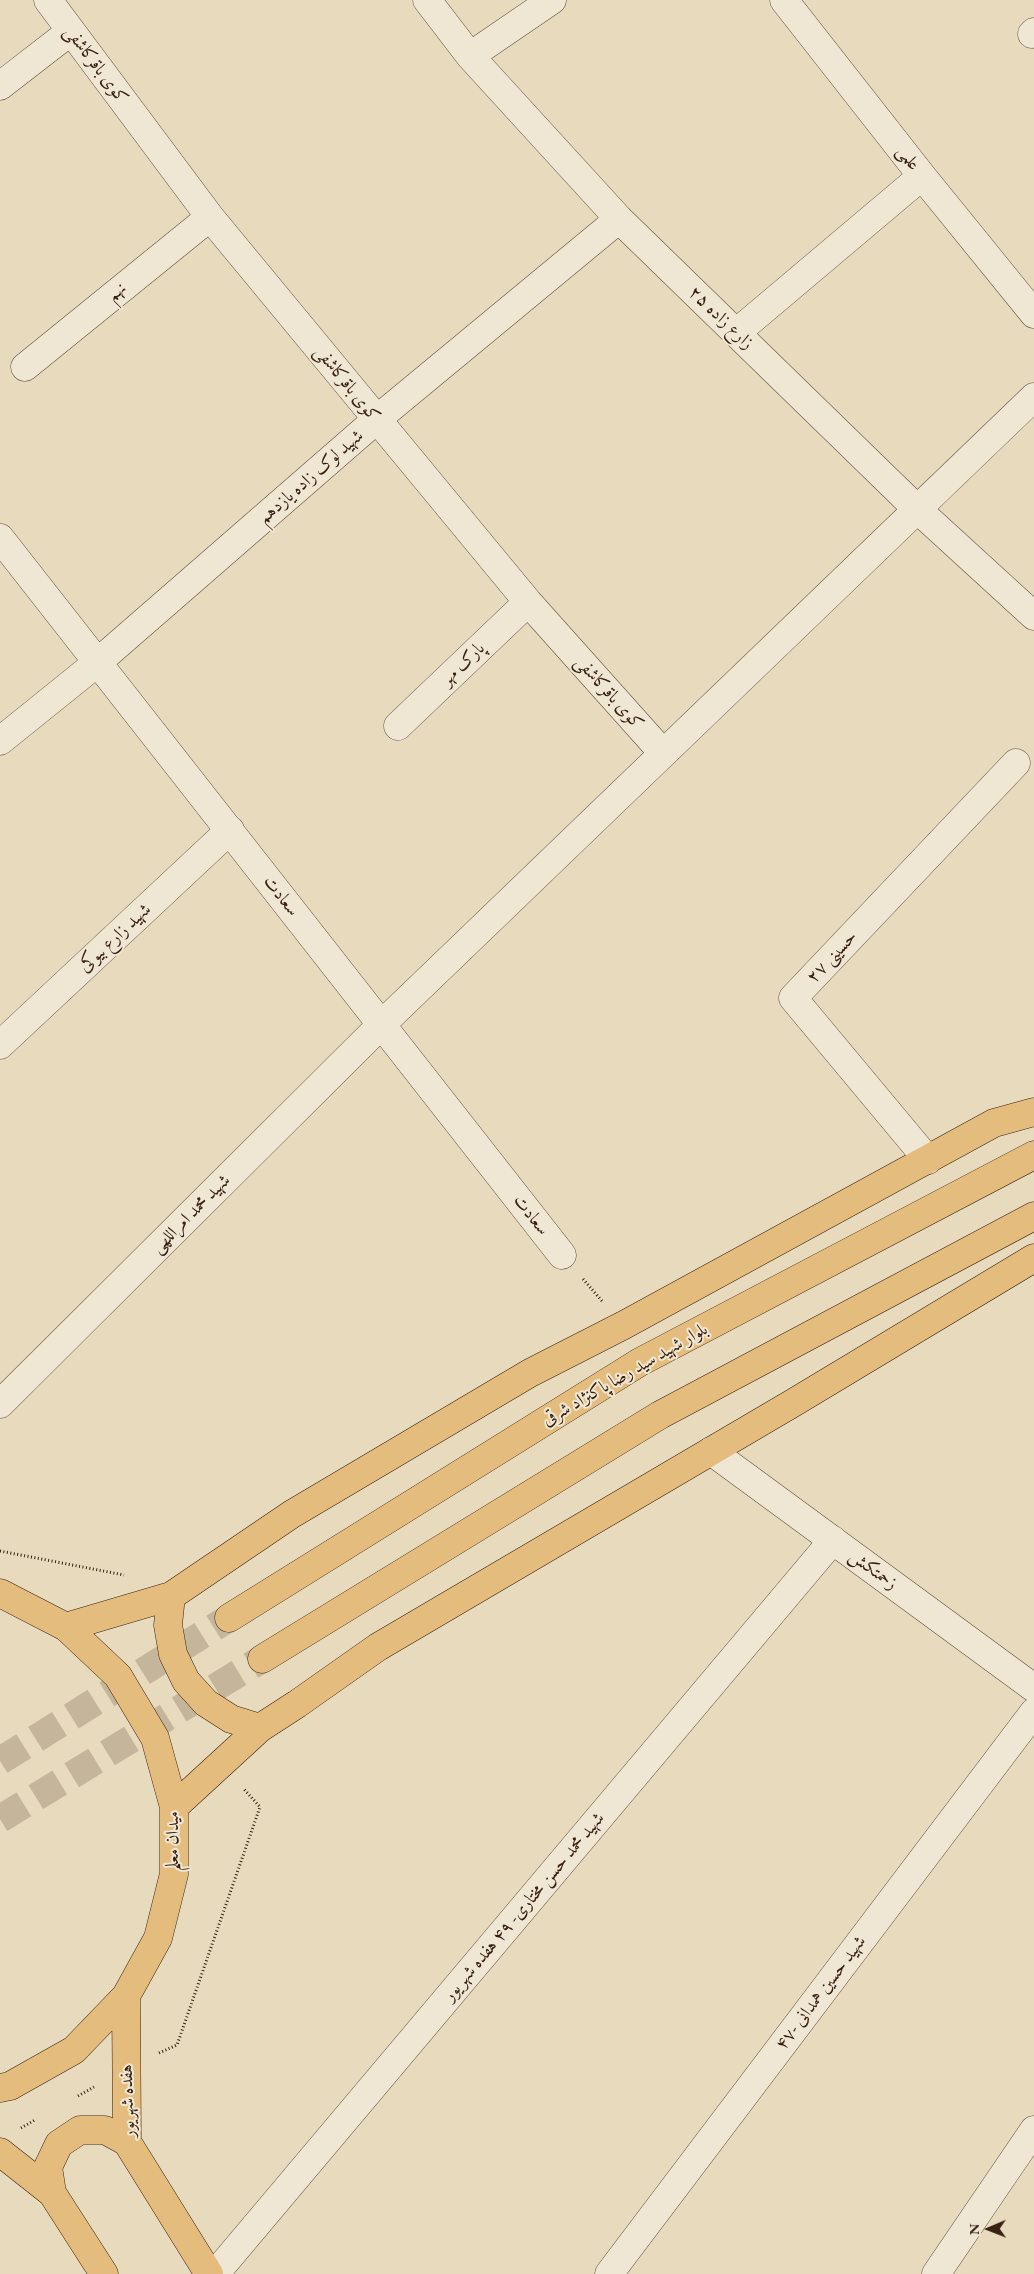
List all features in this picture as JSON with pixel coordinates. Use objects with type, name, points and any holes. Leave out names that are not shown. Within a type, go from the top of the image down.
[{"type":"main road","points":[[66,1627],[171,1596],[292,1514],[530,1373],[624,1325],[994,1123],[1034,1112]]},
{"type":"main road","name":"بلوار شهید سید رضا پاکنژاد شرقی","points":[[229,1618],[640,1362],[1034,1155]]},
{"type":"main road","points":[[262,1660],[660,1415],[1034,1216]]},
{"type":"main road","points":[[174,1807],[260,1728],[378,1647],[1034,1258]]},
{"type":"main road","name":"میدان معلم","points":[[0,1593],[66,1627],[118,1676],[155,1738],[174,1807],[174,1874],[158,1938],[126,1996],[74,2050],[10,2086],[0,2088]]},
{"type":"main road","points":[[171,1596],[168,1626],[173,1654],[186,1681],[206,1703],[231,1719],[260,1728]]},
{"type":"main road","name":"هفده شهریور","points":[[126,1996],[127,2142],[208,2274]]},
{"type":"main road","points":[[52,2192],[48,2167],[58,2144],[80,2130],[105,2130],[127,2142]]},
{"type":"main road","points":[[0,2152],[52,2192],[104,2274]]},
{"type":"street","name":"کوی باقرکاشفی","points":[[48,0],[210,217],[528,602],[663,753]]},
{"type":"street","name":"زارع زاده ۲۵","points":[[427,0],[470,56],[619,219],[917,509],[1034,616]]},
{"type":"street","points":[[470,56],[552,0]]},
{"type":"street","name":"علمی","points":[[784,0],[922,176],[1034,314]]},
{"type":"street","points":[[0,86],[71,31]]},
{"type":"street","points":[[736,333],[922,176]]},
{"type":"street","name":"نهم","points":[[24,368],[210,217]]},
{"type":"street","name":"شهید لوک زاده یازدهم","points":[[0,741],[98,662],[376,420],[619,219]]},
{"type":"street","name":"شهید محمد امراللهی","points":[[0,1404],[382,1024],[1034,397]]},
{"type":"street","name":"سعادت","points":[[0,538],[562,1255]]},
{"type":"street","name":"پارک مهر","points":[[398,726],[528,602]]},
{"type":"street","name":"حسینی ۲۷","points":[[928,1160],[793,998],[1016,762]]},
{"type":"street","name":"شهید زارع بیوکی","points":[[0,1045],[230,830]]},
{"type":"street","name":"زحمتکش","points":[[711,1451],[1034,1688]]},
{"type":"street","name":"شهید محمد حسن مختاری- ۴۹ هفده شهریور","points":[[215,2274],[833,1540]]},
{"type":"street","name":"شهید حسین همدانی -۴۷","points":[[609,2274],[1034,1712]]},
{"type":"street","points":[[936,2274],[1034,2130]]},
{"type":"path","points":[[562,1255],[624,1325]]},
{"type":"tunnel","points":[[0,1761],[229,1618]]},
{"type":"tunnel","points":[[0,1819],[262,1659]]}]
